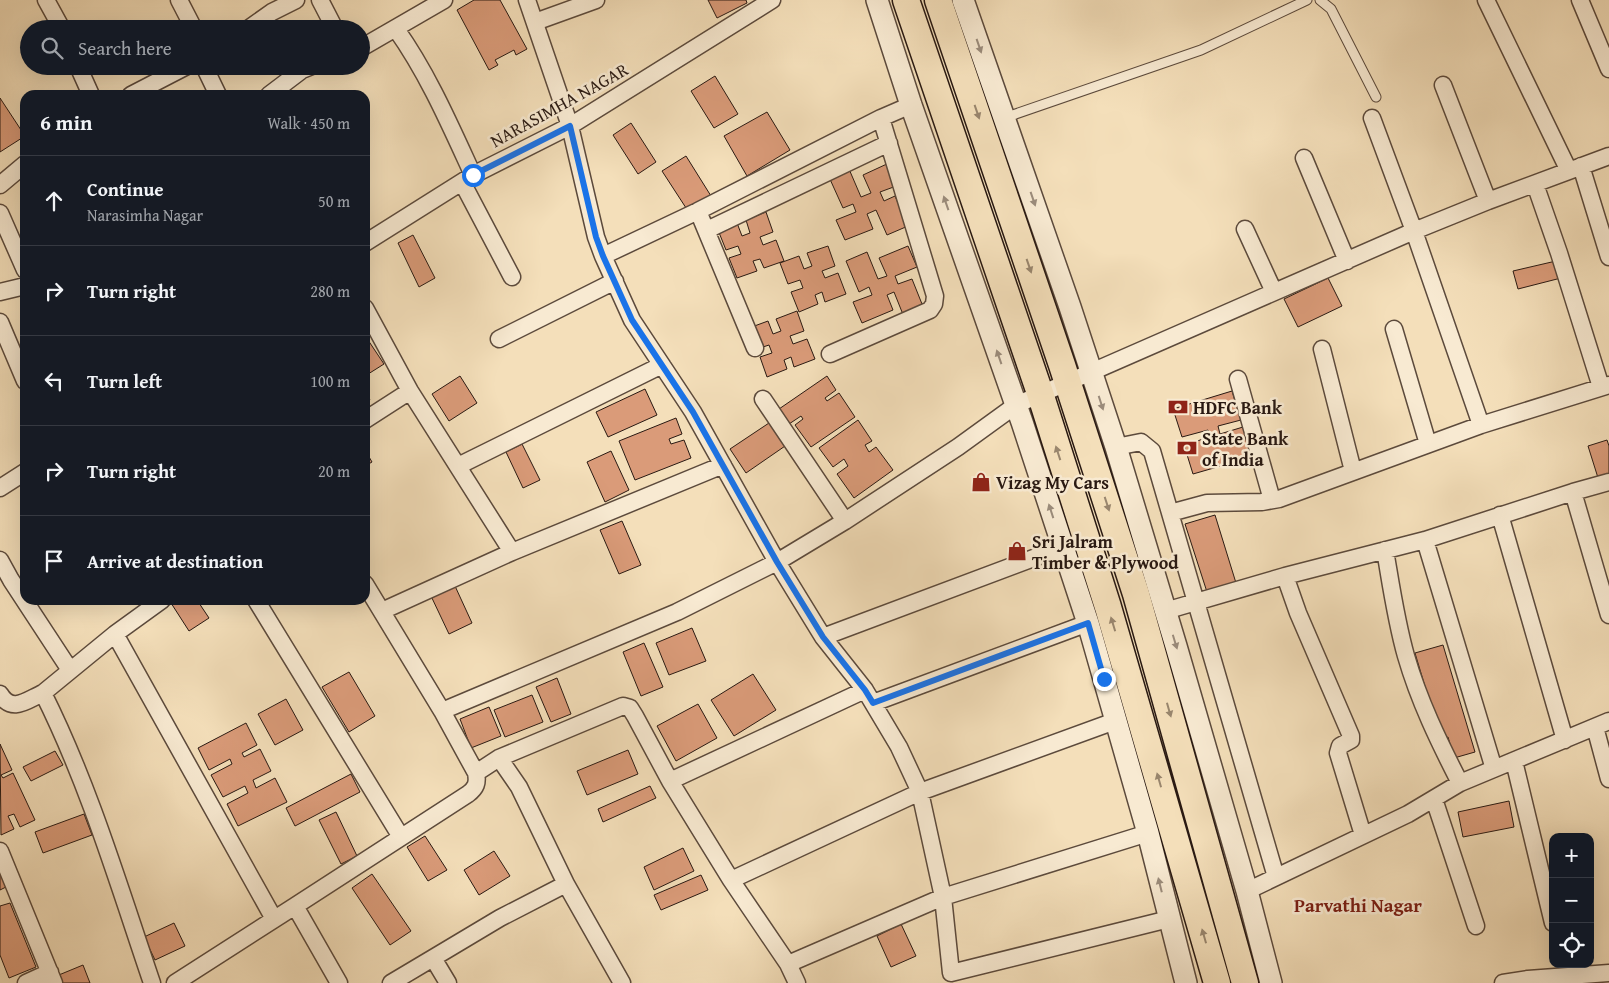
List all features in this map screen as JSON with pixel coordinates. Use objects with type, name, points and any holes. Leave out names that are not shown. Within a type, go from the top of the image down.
[{"type":"main road","points":[[906,0],[1040,394],[1114,624],[1217,983]]},
{"type":"main road","points":[[938,0],[1080,378],[1136,594],[1245,983]]},
{"type":"street","points":[[46,0],[57,20]]},
{"type":"street","points":[[179,0],[189,20]]},
{"type":"street","points":[[257,20],[270,6],[296,0]]},
{"type":"street","points":[[320,0],[330,20]]},
{"type":"street","points":[[370,43],[396,28],[420,6],[444,0]]},
{"type":"street","points":[[527,0],[570,126],[596,237],[632,320],[693,412],[777,562],[823,637],[869,696],[899,747],[920,792],[943,897],[945,978],[1169,919]]},
{"type":"street","points":[[534,22],[596,0]]},
{"type":"street","name":"NARASIMHA NAGAR","points":[[370,240],[468,178],[570,126],[772,0]]},
{"type":"street","points":[[877,0],[911,104],[1016,405],[1088,623],[1148,833],[1186,983]]},
{"type":"street","points":[[963,0],[1004,118],[1080,378],[1116,447],[1247,891],[1272,983]]},
{"type":"street","points":[[1486,0],[1575,168],[1609,257]]},
{"type":"street","points":[[1580,0],[1609,69]]},
{"type":"street","points":[[396,28],[424,73],[512,277]]},
{"type":"street","points":[[82,75],[89,90]]},
{"type":"street","points":[[141,90],[170,75]]},
{"type":"street","points":[[208,75],[216,90]]},
{"type":"street","points":[[276,90],[295,75]]},
{"type":"street","points":[[1443,85],[1488,201]]},
{"type":"street","points":[[603,256],[698,211],[911,104]]},
{"type":"street","points":[[830,354],[930,310],[934,304],[935,296],[881,118]]},
{"type":"street","points":[[1372,118],[1414,231],[1481,425]]},
{"type":"street","points":[[706,230],[889,143]]},
{"type":"street","points":[[442,711],[677,612],[777,562],[958,447],[1016,405],[1414,231],[1609,156]]},
{"type":"street","points":[[1304,158],[1347,261]]},
{"type":"street","points":[[0,185],[20,168]]},
{"type":"street","points":[[1170,513],[1207,503],[1262,502],[1272,500],[1481,425],[1605,386],[1535,184]]},
{"type":"street","points":[[698,211],[755,348]]},
{"type":"street","points":[[0,213],[20,259]]},
{"type":"street","points":[[1245,229],[1274,292]]},
{"type":"street","points":[[499,339],[615,281]]},
{"type":"street","points":[[0,292],[20,287]]},
{"type":"street","points":[[370,317],[410,390],[512,552]]},
{"type":"street","points":[[0,322],[20,369]]},
{"type":"street","points":[[1394,330],[1428,444]]},
{"type":"street","points":[[1322,349],[1353,471]]},
{"type":"street","points":[[458,466],[662,365]]},
{"type":"street","points":[[1238,379],[1272,500]]},
{"type":"street","points":[[370,417],[410,390]]},
{"type":"street","points":[[763,399],[845,520]]},
{"type":"street","points":[[1116,447],[1141,442],[1152,451],[1276,877]]},
{"type":"street","points":[[382,611],[512,552],[723,465]]},
{"type":"street","points":[[0,488],[20,475]]},
{"type":"street","points":[[1165,611],[1285,576],[1425,540],[1572,492],[1609,482]]},
{"type":"street","points":[[1572,492],[1609,615]]},
{"type":"street","points":[[1500,515],[1565,740]]},
{"type":"street","points":[[1425,540],[1494,769]]},
{"type":"street","points":[[823,637],[1063,547]]},
{"type":"street","points":[[1385,550],[1397,621],[1406,656],[1436,736],[1460,783]]},
{"type":"street","points":[[0,560],[6,583],[20,602]]},
{"type":"street","points":[[1285,576],[1298,613],[1351,736],[1351,740],[1340,746],[1338,753],[1363,835]]},
{"type":"street","points":[[175,983],[474,790],[478,782],[476,773],[442,711],[370,592]]},
{"type":"street","points":[[22,605],[70,670]]},
{"type":"street","points":[[2,700],[10,705],[20,704],[43,693],[115,634],[155,605]]},
{"type":"street","points":[[259,605],[401,837]]},
{"type":"street","points":[[670,781],[869,696],[1088,623]]},
{"type":"street","points":[[115,634],[274,919]]},
{"type":"street","points":[[43,693],[68,748],[97,822],[152,983]]},
{"type":"street","points":[[476,773],[499,758],[623,706],[630,708],[670,781],[730,880],[788,964],[797,983]]},
{"type":"street","points":[[730,880],[920,792],[1115,722]]},
{"type":"street","points":[[1247,891],[1408,814],[1460,783],[1602,724],[1609,778]]},
{"type":"street","points":[[499,758],[519,787],[566,884],[621,983]]},
{"type":"street","points":[[1514,761],[1549,906]]},
{"type":"street","points":[[1434,799],[1476,926]]},
{"type":"street","points":[[788,964],[943,897],[1148,833]]},
{"type":"street","points":[[0,851],[52,977],[26,983]]},
{"type":"street","points":[[391,983],[500,918],[566,884]]},
{"type":"street","points":[[295,906],[339,983]]},
{"type":"street","points":[[433,958],[448,983]]},
{"type":"street","points":[[1503,983],[1528,979],[1609,973]]},
{"type":"lane","points":[[1004,118],[1201,50],[1307,0]]},
{"type":"lane","points":[[1320,0],[1331,8],[1376,97]]},
{"type":"building","points":[[474,0],[500,0],[527,49],[516,55],[514,50],[495,60],[498,65],[489,70],[457,10]]},
{"type":"building","points":[[708,0],[746,0],[747,3],[717,18]]},
{"type":"building","points":[[715,76],[738,114],[714,128],[691,91]]},
{"type":"building","points":[[0,98],[20,128],[20,139],[0,152]]},
{"type":"building","points":[[767,112],[790,150],[747,176],[724,136]]},
{"type":"building","points":[[631,123],[656,162],[638,174],[613,135]]},
{"type":"building","points":[[686,156],[711,196],[688,211],[662,171]]},
{"type":"building","points":[[889,163],[899,185],[880,192],[884,201],[895,196],[908,226],[887,235],[876,210],[867,214],[873,229],[845,240],[836,220],[856,212],[853,204],[843,208],[829,177],[849,169],[861,197],[871,193],[863,175]]},
{"type":"building","points":[[766,212],[773,232],[760,237],[763,245],[776,240],[784,261],[764,268],[760,259],[753,261],[757,271],[737,278],[729,258],[741,254],[738,246],[726,250],[718,230],[737,223],[742,236],[750,233],[746,220]]},
{"type":"building","points":[[413,235],[435,278],[419,287],[398,243]]},
{"type":"building","points":[[828,246],[835,266],[822,271],[825,278],[838,273],[846,294],[825,302],[822,292],[815,295],[818,304],[799,312],[791,292],[803,288],[800,280],[788,284],[780,263],[799,256],[804,269],[812,266],[807,253]]},
{"type":"building","points":[[908,246],[917,267],[895,276],[898,284],[912,279],[924,309],[904,317],[894,292],[887,295],[893,310],[862,323],[853,302],[872,295],[869,287],[859,292],[846,261],[867,252],[878,279],[887,276],[879,258]]},
{"type":"building","points":[[1556,261],[1561,278],[1518,289],[1513,271]]},
{"type":"building","points":[[1328,278],[1342,306],[1298,327],[1284,299]]},
{"type":"building","points":[[797,311],[804,331],[790,336],[793,344],[807,339],[815,359],[794,367],[791,357],[784,360],[787,369],[767,377],[760,357],[772,353],[769,345],[757,349],[749,328],[768,321],[773,334],[781,331],[776,319]]},
{"type":"building","points":[[370,343],[384,364],[370,373]]},
{"type":"building","points":[[460,376],[477,403],[449,421],[432,394]]},
{"type":"building","points":[[827,376],[836,390],[825,398],[827,401],[839,393],[855,417],[811,447],[795,425],[803,419],[801,416],[789,424],[779,409]]},
{"type":"building","points":[[645,389],[657,415],[608,437],[596,412]]},
{"type":"building","points":[[1232,391],[1241,420],[1218,426],[1220,434],[1243,427],[1252,457],[1193,474],[1184,445],[1210,437],[1208,430],[1182,437],[1173,409]]},
{"type":"building","points":[[676,418],[682,434],[669,439],[671,444],[684,440],[691,458],[635,480],[619,441]]},
{"type":"building","points":[[858,420],[872,441],[865,445],[869,452],[876,447],[893,470],[854,498],[837,474],[848,466],[844,459],[833,467],[819,448]]},
{"type":"building","points":[[772,421],[788,444],[746,473],[730,449]]},
{"type":"building","points":[[1607,440],[1609,446],[1609,478],[1599,481],[1588,446]]},
{"type":"building","points":[[522,444],[540,480],[523,488],[506,452]]},
{"type":"building","points":[[611,451],[629,490],[605,502],[587,462]]},
{"type":"building","points":[[1215,515],[1236,583],[1207,592],[1185,524]]},
{"type":"building","points":[[622,521],[641,565],[619,574],[600,530]]},
{"type":"building","points":[[455,586],[472,623],[449,634],[431,596]]},
{"type":"building","points":[[172,605],[200,605],[209,618],[189,631]]},
{"type":"building","points":[[692,628],[706,661],[669,675],[656,643]]},
{"type":"building","points":[[644,643],[663,687],[641,696],[623,652]]},
{"type":"building","points":[[1443,645],[1475,752],[1454,758],[1448,737],[1443,739],[1434,709],[1432,710],[1415,653]]},
{"type":"building","points":[[349,672],[375,716],[349,732],[322,687]]},
{"type":"building","points":[[753,674],[776,710],[734,736],[711,700]]},
{"type":"building","points":[[557,678],[571,714],[551,722],[536,687]]},
{"type":"building","points":[[532,695],[543,722],[505,737],[494,710]]},
{"type":"building","points":[[286,699],[303,730],[275,745],[258,714]]},
{"type":"building","points":[[698,704],[717,738],[676,761],[657,726]]},
{"type":"building","points":[[489,707],[501,736],[471,748],[460,719]]},
{"type":"building","points":[[246,723],[257,745],[242,753],[244,757],[260,749],[271,771],[253,780],[256,788],[275,778],[287,802],[238,826],[227,804],[248,793],[245,786],[223,797],[211,775],[232,764],[230,759],[209,770],[198,748]]},
{"type":"building","points":[[0,744],[12,770],[1,775],[3,778],[13,773],[35,820],[20,827],[14,814],[8,816],[14,829],[1,835]]},
{"type":"building","points":[[628,750],[638,774],[587,795],[577,771]]},
{"type":"building","points":[[55,751],[63,765],[31,781],[23,767]]},
{"type":"building","points":[[351,774],[360,792],[295,826],[286,808]]},
{"type":"building","points":[[650,786],[656,798],[603,822],[598,809]]},
{"type":"building","points":[[1509,801],[1514,827],[1463,837],[1458,812]]},
{"type":"building","points":[[336,812],[357,856],[341,864],[319,820]]},
{"type":"building","points":[[84,814],[92,835],[43,853],[35,832]]},
{"type":"building","points":[[425,836],[447,870],[428,881],[407,847]]},
{"type":"building","points":[[683,848],[694,871],[654,890],[644,867]]},
{"type":"building","points":[[494,851],[510,876],[479,895],[464,870]]},
{"type":"building","points":[[0,869],[8,886],[0,890]]},
{"type":"building","points":[[372,874],[411,931],[390,945],[352,888]]},
{"type":"building","points":[[701,875],[708,890],[661,910],[654,895]]},
{"type":"building","points":[[10,903],[36,967],[9,978],[0,955],[0,906]]},
{"type":"building","points":[[174,923],[185,946],[155,960],[144,937]]},
{"type":"building","points":[[901,924],[916,956],[891,967],[877,936]]},
{"type":"building","points":[[83,965],[90,983],[57,983],[54,977]]},
{"type":"place","name":"HDFC Bank","points":[[1178,407]]},
{"type":"place","name":"State Bank of India","points":[[1187,448]]},
{"type":"place","name":"Vizag My Cars","points":[[981,482]]},
{"type":"place","name":"Sri Jalram Timber & Plywood","points":[[1017,551]]},
{"type":"district","name":"Parvathi Nagar","points":[[1358,905]]},
{"type":"route","points":[[473,175],[570,126],[596,237],[632,320],[693,412],[777,562],[823,637],[873,703],[1088,623],[1104,679]]}]
